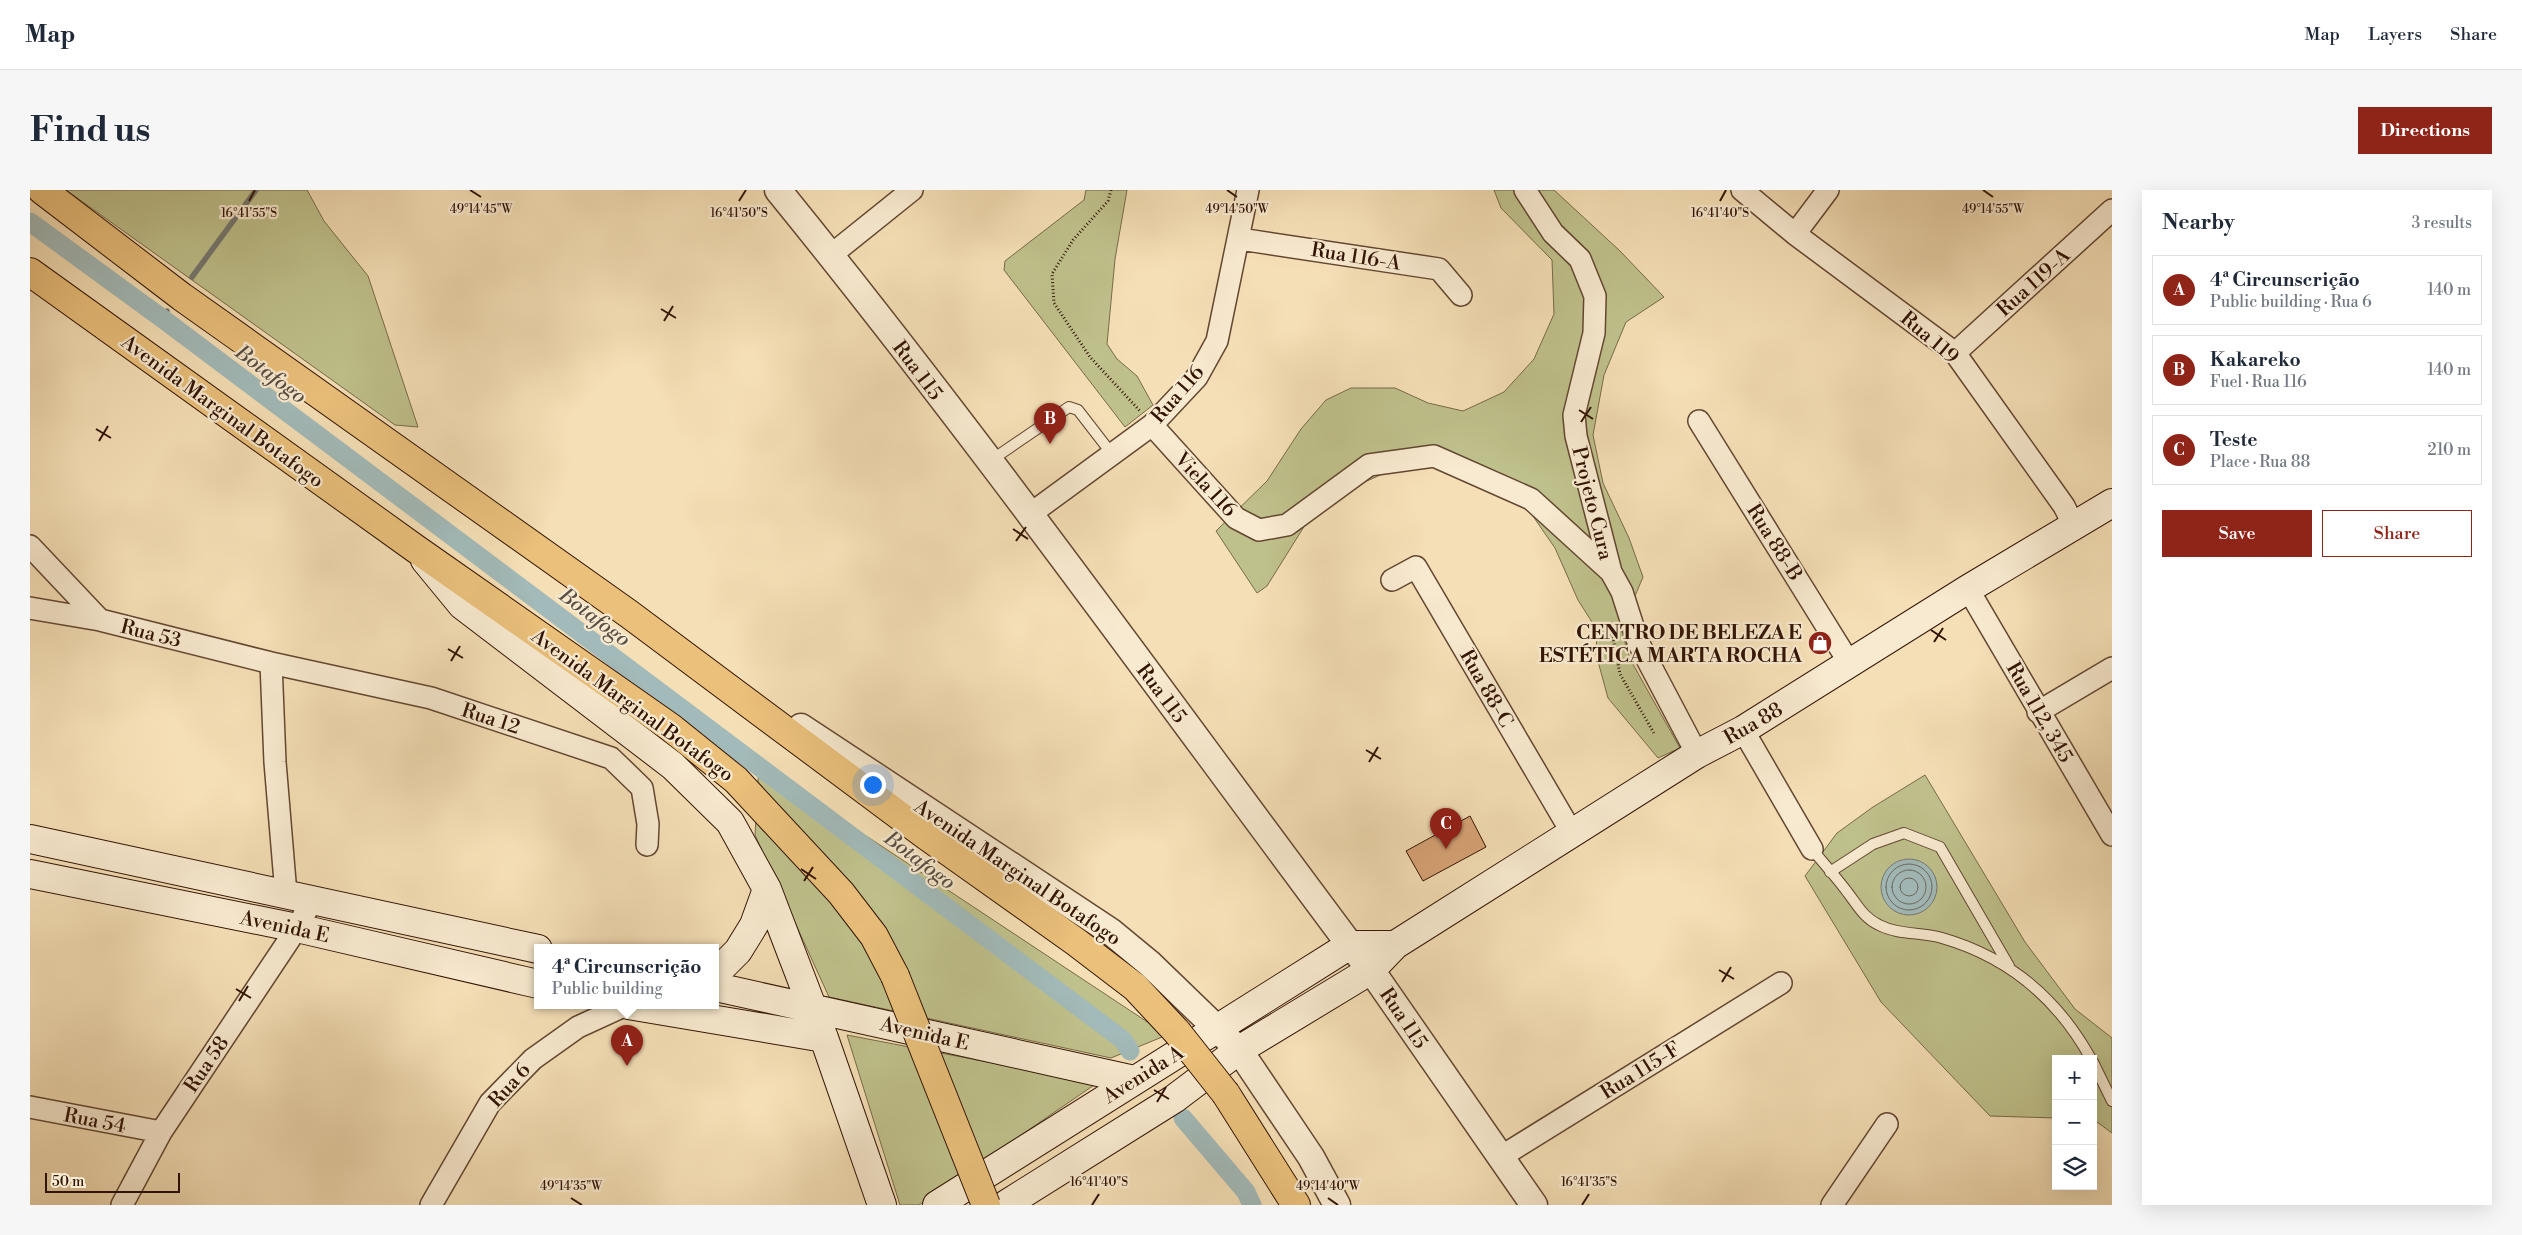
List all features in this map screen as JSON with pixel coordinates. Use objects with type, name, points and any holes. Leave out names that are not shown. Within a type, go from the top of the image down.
[{"type":"main road","name":"Avenida Marginal Botafogo","points":[[42,190],[191,303],[629,614],[916,828],[1128,982],[1177,1032],[1226,1094],[1296,1205]]},
{"type":"main road","name":"Avenida Marginal Botafogo","points":[[30,272],[416,550],[670,728],[736,780],[841,893],[874,936],[895,976],[986,1205]]},
{"type":"main road","name":"Rua 88","points":[[1371,970],[1395,945],[1697,754],[1743,730],[1968,589],[2112,504]]},
{"type":"main road","name":"Avenida Marginal Botafogo","points":[[416,550],[462,605],[673,766],[730,822],[768,889],[824,1038],[882,1205]]},
{"type":"main road","name":"Avenida E","points":[[30,839],[534,948]]},
{"type":"main road","name":"Avenida E","points":[[30,874],[297,928],[534,983]]},
{"type":"main road","points":[[719,970],[738,951],[754,925],[768,889]]},
{"type":"main road","points":[[1350,945],[1395,945]]},
{"type":"main road","name":"Avenida A","points":[[938,1205],[1350,945]]},
{"type":"main road","name":"Avenida A","points":[[1006,1205],[1174,1100],[1239,1050],[1371,970]]},
{"type":"main road","name":"Avenida E","points":[[719,988],[1134,1080]]},
{"type":"main road","points":[[651,1009],[824,1038]]},
{"type":"street","name":"Rua 115","points":[[778,190],[1029,515],[1350,945],[1371,970],[1499,1158],[1534,1205]]},
{"type":"street","points":[[830,255],[912,190]]},
{"type":"street","name":"Rua 116","points":[[1029,515],[1152,424],[1197,377],[1217,341],[1240,239],[1248,190]]},
{"type":"street","name":"Projeto Cura","points":[[1525,190],[1553,233],[1580,259],[1595,296],[1594,333],[1574,416],[1576,436],[1610,572]]},
{"type":"street","name":"Rua 119","points":[[1742,190],[1795,234],[1955,353],[2064,506],[2074,526]]},
{"type":"street","points":[[1795,234],[1828,190]]},
{"type":"street","name":"Rua 119-A","points":[[1955,353],[2112,210]]},
{"type":"street","name":"Rua 116-A","points":[[1240,239],[1439,269],[1461,296]]},
{"type":"street","name":"Rua 88-B","points":[[1699,422],[1850,664]]},
{"type":"street","name":"Viela 116","points":[[1152,424],[1236,518],[1259,530],[1287,525],[1369,465]]},
{"type":"street","name":"Projeto Cura","points":[[1369,465],[1434,456],[1531,499],[1610,572],[1622,592],[1638,642],[1697,754]]},
{"type":"street","points":[[30,546],[100,620]]},
{"type":"street","name":"Rua 88-C","points":[[1392,580],[1416,567],[1572,833]]},
{"type":"street","name":"Rua 112, 345","points":[[1968,589],[2038,712],[2112,834]]},
{"type":"street","name":"Rua 53","points":[[30,608],[100,620],[272,663]]},
{"type":"street","name":"Avenida Marginal Botafogo","points":[[629,614],[1110,932],[1150,964],[1239,1050],[1311,1157],[1336,1205]]},
{"type":"street","points":[[272,663],[275,762],[286,894]]},
{"type":"street","name":"Rua 12","points":[[272,663],[431,698],[611,758],[642,788],[648,824],[647,845]]},
{"type":"street","points":[[2038,712],[2112,668]]},
{"type":"street","points":[[1743,730],[1812,849]]},
{"type":"street","name":"Rua 58","points":[[122,1205],[161,1132],[297,928],[312,900]]},
{"type":"street","name":"Rua 115-F","points":[[1499,1158],[1781,983]]},
{"type":"street","name":"Rua 6","points":[[431,1205],[490,1103],[533,1058],[578,1027],[618,1009]]},
{"type":"street","name":"Rua 54","points":[[30,1107],[161,1132]]},
{"type":"street","points":[[1832,1205],[1887,1124]]},
{"type":"lane","points":[[988,462],[1069,407],[1078,410],[1112,454]]},
{"type":"lane","points":[[1830,872],[1873,844],[1904,834],[1940,846],[2009,966],[2060,1012],[2089,1055]]},
{"type":"lane","points":[[1812,849],[1848,892],[1862,914],[1880,926],[1901,932],[1924,933],[1948,940],[2009,966]]},
{"type":"lane","points":[[2097,1070],[2112,1101]]},
{"type":"path","points":[[1111,190],[1108,201],[1073,240],[1052,274],[1054,303],[1090,357],[1152,424]]},
{"type":"path","points":[[1608,615],[1620,674],[1655,735]]},
{"type":"green space","points":[[66,190],[307,190],[324,221],[368,276],[418,427],[395,425]]},
{"type":"green space","points":[[1086,190],[1127,190],[1115,259],[1107,344],[1117,359],[1137,376],[1153,405],[1125,427],[1004,270],[1005,261],[1084,200]]},
{"type":"green space","points":[[1494,190],[1554,190],[1620,251],[1664,297],[1626,322],[1604,375],[1593,435],[1603,483],[1629,538],[1643,577],[1621,629],[1630,659],[1680,748],[1658,758],[1608,698],[1596,654],[1597,630],[1578,600],[1555,548],[1528,509],[1416,459],[1340,493],[1310,517],[1267,586],[1257,593],[1216,531],[1267,481],[1301,429],[1326,400],[1351,388],[1395,388],[1428,403],[1463,411],[1504,392],[1534,359],[1554,314],[1552,260],[1501,208]]},
{"type":"green space","points":[[759,765],[1167,1035],[1111,1058],[829,997],[755,835]]},
{"type":"green space","points":[[1925,775],[2025,942],[2075,1009],[2112,1038],[2112,1133],[2097,1122],[2097,1055],[2052,1055],[2052,1118],[1990,1116],[1881,1002],[1805,876],[1837,833],[1873,807]]},
{"type":"green space","points":[[847,1035],[1097,1083],[919,1205],[900,1205]]},
{"type":"water","points":[[1909,859],[1920,861],[1929,867],[1935,876],[1937,887],[1935,898],[1929,907],[1920,913],[1909,915],[1898,913],[1889,907],[1883,898],[1881,887],[1883,876],[1889,867],[1898,861]]},
{"type":"building","points":[[1470,816],[1486,847],[1423,881],[1406,851]]},
{"type":"waterway","points":[[192,277],[256,190]]},
{"type":"waterway","name":"Botafogo","points":[[30,222],[163,319],[1123,1040],[1130,1051]]},
{"type":"waterway","points":[[163,319],[167,311]]},
{"type":"waterway","name":"Botafogo","points":[[1183,1118],[1246,1192],[1252,1205]]},
{"type":"place","name":"Kakareko","points":[[1050,444]]},
{"type":"place","name":"CENTRO DE BELEZA E ESTÉTICA MARTA ROCHA","points":[[1820,643]]},
{"type":"place","name":"Teste","points":[[1446,849]]},
{"type":"place","name":"4ª Circunscrição","points":[[627,1066]]}]
